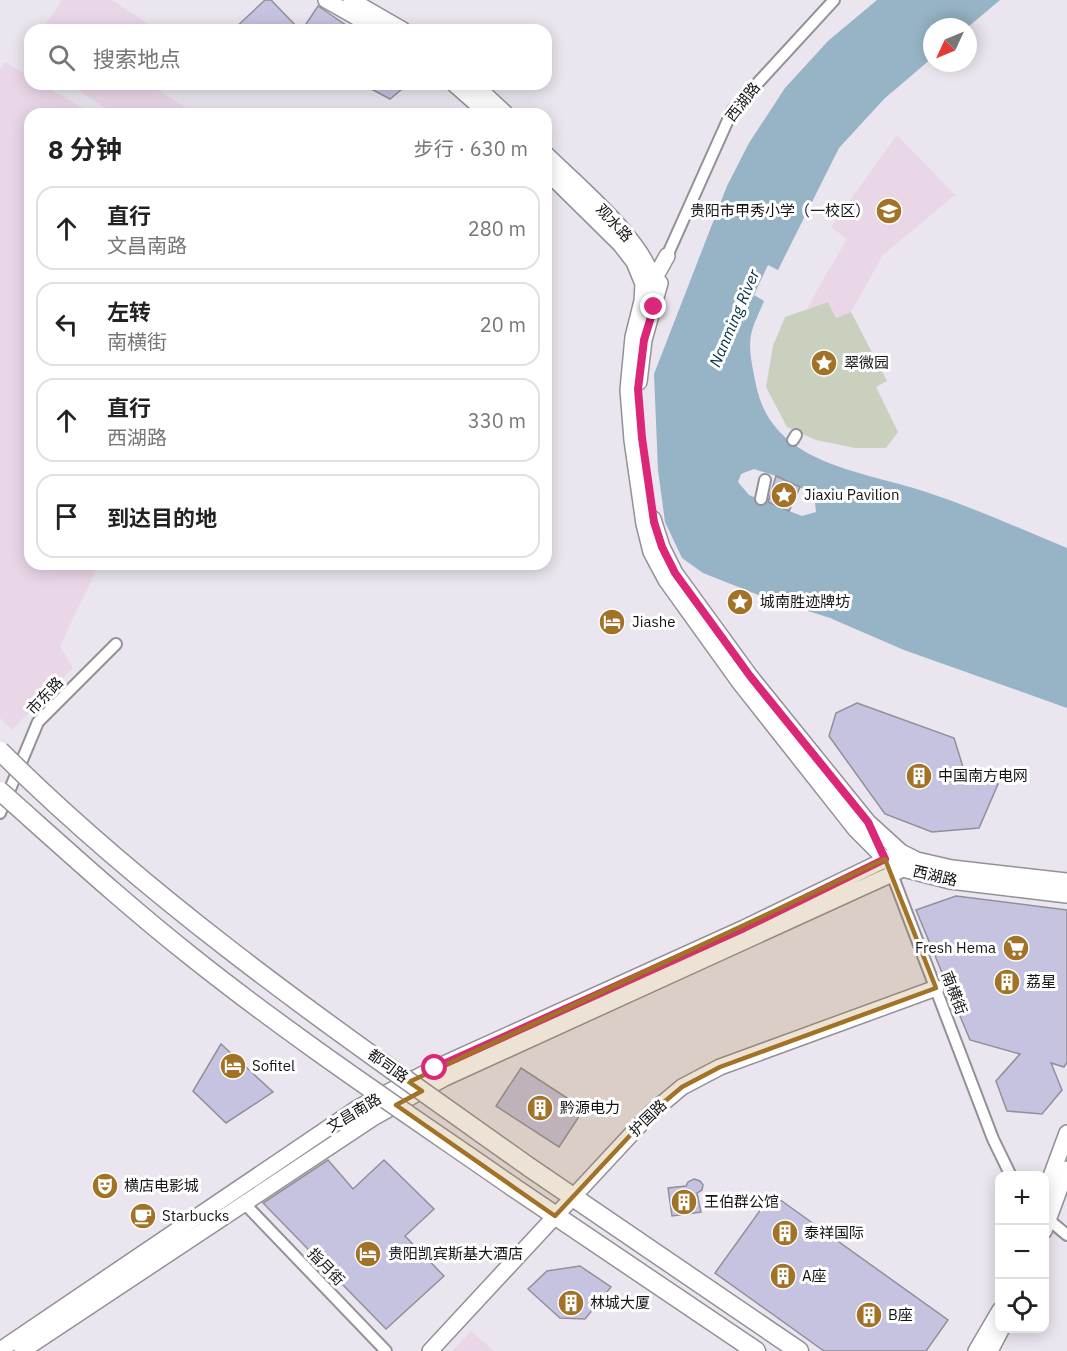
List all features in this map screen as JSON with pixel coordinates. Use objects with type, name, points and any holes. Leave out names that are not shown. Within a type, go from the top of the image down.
[{"type":"main road","points":[[326,0],[368,24]]},
{"type":"main road","points":[[351,0],[393,24]]},
{"type":"main road","points":[[461,90],[481,108]]},
{"type":"main road","points":[[480,90],[500,108]]},
{"type":"main road","name":"观水路","points":[[552,160],[626,234],[644,257],[654,283],[648,304]]},
{"type":"main road","name":"观水路","points":[[552,177],[620,244],[634,262],[648,304]]},
{"type":"main road","name":"西湖路","points":[[654,283],[667,256]]},
{"type":"main road","name":"西湖路","points":[[667,256],[633,337],[628,390],[632,440],[644,524],[651,552],[666,580],[740,683],[856,830],[893,867],[950,881],[1067,895]]},
{"type":"main road","name":"西湖路","points":[[648,304],[638,389],[642,438],[654,522],[662,547],[675,573],[750,676],[868,822],[901,852],[917,860],[952,868],[1067,880]]},
{"type":"main road","name":"都司路","points":[[0,752],[105,850],[215,939],[529,1167],[799,1351]]},
{"type":"main road","name":"都司路","points":[[0,791],[88,870],[192,957],[314,1048],[555,1216],[756,1351]]},
{"type":"main road","name":"文昌南路","points":[[22,1351],[373,1118],[445,1078],[893,867],[901,852]]},
{"type":"main road","name":"文昌南路","points":[[0,1350],[360,1107],[435,1068],[734,933],[893,867]]},
{"type":"main road","name":"护国路","points":[[430,1351],[651,1113],[682,1088],[720,1067],[936,988]]},
{"type":"main road","points":[[1049,1182],[1067,1133]]},
{"type":"main road","points":[[1049,1219],[1067,1169]]},
{"type":"main road","points":[[976,1351],[995,1317]]},
{"type":"main road","points":[[990,1351],[1000,1333]]},
{"type":"street","name":"西湖路","points":[[667,256],[732,111],[834,0]]},
{"type":"street","points":[[761,499],[765,480]]},
{"type":"street","name":"市东路","points":[[0,813],[38,722],[116,644]]},
{"type":"street","name":"南横街","points":[[868,822],[893,867],[993,1139],[1009,1171]]},
{"type":"street","name":"指月街","points":[[244,1203],[386,1351]]},
{"type":"street","points":[[1049,1226],[1067,1235]]},
{"type":"highlighted area","points":[[885,859],[936,988],[720,1067],[682,1087],[651,1113],[555,1216],[396,1105],[422,1091],[409,1082]]},
{"type":"shaded area","points":[[62,0],[112,0],[148,24],[46,24]]},
{"type":"shaded area","points":[[5,62],[24,73],[24,90],[52,90],[83,108],[24,108],[24,570],[96,570],[60,646],[73,668],[12,730],[0,718],[0,70]]},
{"type":"shaded area","points":[[78,90],[158,90],[186,108],[105,108]]},
{"type":"shaded area","name":"贵阳市甲秀小学（一校区）","points":[[897,135],[955,195],[883,255],[851,312],[836,318],[828,302],[807,309],[847,239],[831,227]]},
{"type":"shaded area","points":[[471,1331],[494,1351],[452,1351]]},
{"type":"green space","name":"翠微园","points":[[828,302],[836,318],[851,312],[887,381],[876,387],[898,432],[886,448],[855,448],[816,440],[787,427],[766,387],[773,346],[785,317]]},
{"type":"water","name":"Nanming River","points":[[877,0],[1000,0],[977,19],[923,18],[923,66],[884,99],[839,148],[778,270],[768,265],[754,295],[764,301],[752,331],[751,360],[765,411],[780,432],[799,448],[846,469],[941,497],[1067,548],[1067,708],[904,650],[830,618],[761,596],[703,573],[682,558],[665,522],[658,470],[654,374],[727,186],[749,143],[785,88],[828,41]],"holes":[[[754,469],[776,476],[814,494],[816,512],[802,516],[749,495],[738,482],[741,474]]]},
{"type":"building","points":[[265,0],[271,0],[294,24],[239,24]]},
{"type":"building","points":[[318,6],[344,24],[306,24]]},
{"type":"building","points":[[373,90],[401,90],[390,99]]},
{"type":"building","points":[[776,476],[800,487],[789,511],[768,502]]},
{"type":"building","name":"中国南方电网","points":[[857,703],[954,738],[963,767],[998,784],[979,828],[932,832],[885,814],[829,736],[836,713]]},
{"type":"building","name":"荔星","points":[[956,896],[1067,910],[1067,1062],[1064,1067],[1051,1063],[1062,1090],[1042,1114],[1007,1111],[996,1081],[1020,1054],[970,1040],[916,910]]},
{"type":"building","points":[[221,1044],[273,1092],[226,1123],[193,1091]]},
{"type":"building","name":"黔源电力","points":[[521,1068],[584,1109],[559,1147],[496,1106]]},
{"type":"building","name":"贵阳凯宾斯基大酒店","points":[[328,1160],[353,1189],[384,1160],[434,1209],[405,1236],[444,1276],[386,1329],[263,1203]]},
{"type":"building","name":"王伯群公馆","points":[[694,1179],[703,1185],[702,1190],[697,1193],[701,1212],[672,1216],[668,1188],[686,1186]]},
{"type":"building","name":"泰祥国际","points":[[772,1194],[948,1320],[926,1351],[824,1351],[715,1273]]},
{"type":"building","name":"林城大厦","points":[[580,1266],[611,1287],[585,1319],[560,1318],[528,1289],[547,1271]]},
{"type":"place","name":"贵阳市甲秀小学（一校区）","points":[[889,211]]},
{"type":"place","name":"翠微园","points":[[824,363]]},
{"type":"place","name":"Jiaxiu Pavilion","points":[[784,495]]},
{"type":"place","name":"城南胜迹牌坊","points":[[740,602]]},
{"type":"place","name":"Jiashe","points":[[612,622]]},
{"type":"place","name":"中国南方电网","points":[[919,776]]},
{"type":"place","name":"Fresh Hema","points":[[1016,948]]},
{"type":"place","name":"荔星","points":[[1007,982]]},
{"type":"place","name":"Sofitel","points":[[233,1066]]},
{"type":"place","name":"黔源电力","points":[[540,1108]]},
{"type":"place","name":"横店电影城","points":[[105,1186]]},
{"type":"place","name":"王伯群公馆","points":[[684,1202]]},
{"type":"place","name":"Starbucks","points":[[143,1216]]},
{"type":"place","name":"泰祥国际","points":[[785,1233]]},
{"type":"place","name":"贵阳凯宾斯基大酒店","points":[[368,1254]]},
{"type":"place","name":"A座","points":[[783,1276]]},
{"type":"place","name":"林城大厦","points":[[571,1303]]},
{"type":"place","name":"B座","points":[[869,1315]]},
{"type":"route","points":[[435,1068],[744,928],[885,859],[868,822],[750,676],[675,573],[662,547],[654,522],[642,438],[638,389],[644,340],[654,307]]}]
